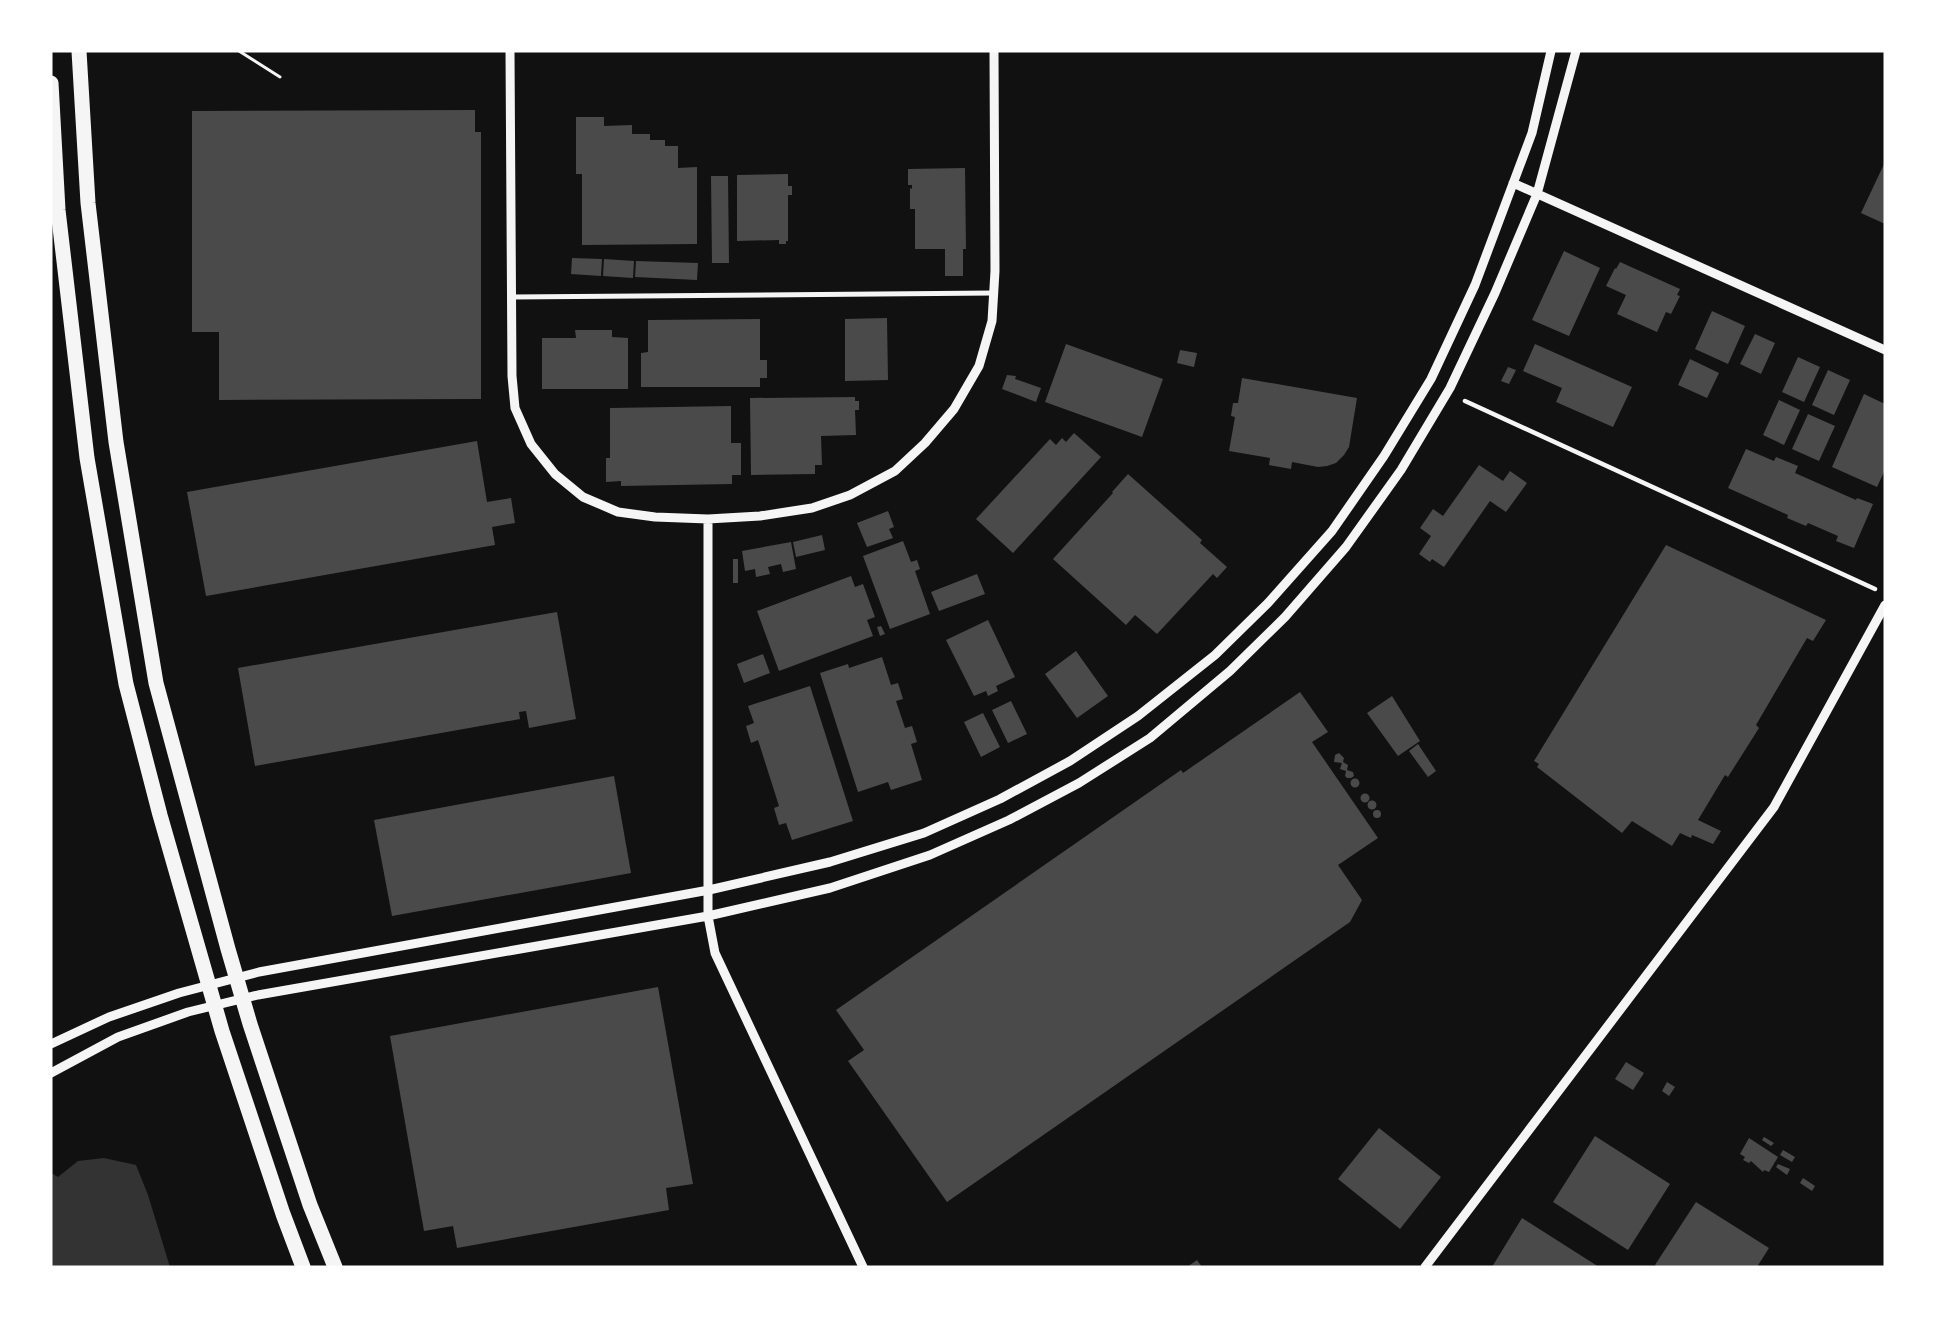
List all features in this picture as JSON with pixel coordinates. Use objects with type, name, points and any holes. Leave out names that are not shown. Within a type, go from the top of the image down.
[{"type":"highway","points":[[79,51],[88,203],[117,452],[156,683],[250,1024],[310,1205],[335,1267]]},
{"type":"highway","points":[[51,83],[58,210],[87,458],[126,684],[160,815],[222,1031],[282,1214],[303,1267]]},
{"type":"highway","points":[[282,1214],[292,1267]]},
{"type":"street","points":[[510,51],[512,376],[515,408],[531,444],[555,474],[584,497],[618,512],[655,517],[708,519],[760,516],[812,508],[850,495],[895,471],[925,444],[954,409],[979,366],[992,321],[994,293],[994,51]]},
{"type":"street","points":[[51,1044],[109,1017],[179,993],[259,972],[709,890],[830,862],[924,833],[1000,799],[1070,761],[1138,716],[1215,655],[1268,603],[1332,531],[1384,456],[1431,379],[1475,285],[1532,133],[1552,51]]},
{"type":"street","points":[[51,1073],[118,1037],[188,1012],[258,995],[708,916],[830,888],[930,855],[1009,820],[1079,782],[1150,738],[1230,672],[1285,617],[1340,554],[1401,470],[1450,388],[1495,293],[1538,194],[1576,51]]},
{"type":"street","points":[[1513,183],[1885,350]]},
{"type":"street","points":[[512,297],[994,293]]},
{"type":"street","points":[[1465,401],[1875,589]]},
{"type":"street","points":[[708,519],[708,916],[715,953],[863,1267]]},
{"type":"street","points":[[1426,1267],[1774,807],[1885,605]]},
{"type":"path","points":[[239,51],[280,77]]},
{"type":"shaded area","points":[[104,1158],[136,1165],[148,1195],[170,1267],[51,1267],[51,1173],[58,1177],[78,1161]]},
{"type":"building","points":[[475,110],[475,132],[481,132],[481,399],[219,400],[219,332],[192,332],[192,111]]},
{"type":"building","points":[[576,117],[604,117],[604,126],[632,125],[632,134],[650,134],[650,140],[665,140],[665,146],[678,146],[678,168],[697,167],[697,244],[582,245],[582,174],[576,174]]},
{"type":"building","points":[[1885,162],[1885,224],[1861,213]]},
{"type":"building","points":[[965,168],[966,249],[963,249],[963,276],[945,276],[945,249],[915,249],[915,209],[910,209],[910,188],[912,189],[912,185],[908,185],[908,169]]},
{"type":"building","points":[[788,174],[788,186],[792,186],[792,195],[788,195],[788,241],[786,241],[786,244],[779,244],[779,240],[737,241],[737,175]]},
{"type":"building","points":[[711,176],[728,176],[729,263],[712,263]]},
{"type":"building","points":[[1564,251],[1600,268],[1569,336],[1532,320]]},
{"type":"building","points":[[572,258],[602,259],[601,276],[571,274]]},
{"type":"building","points":[[604,259],[634,261],[633,278],[603,276]]},
{"type":"building","points":[[636,261],[698,263],[697,280],[635,277]]},
{"type":"building","points":[[1620,262],[1680,289],[1677,295],[1680,296],[1671,314],[1666,312],[1657,332],[1617,314],[1626,295],[1606,286]]},
{"type":"building","points":[[1712,311],[1745,326],[1728,364],[1695,349]]},
{"type":"building","points":[[887,318],[888,380],[845,381],[845,319]]},
{"type":"building","points":[[760,319],[760,360],[767,360],[767,378],[760,378],[760,387],[641,387],[641,353],[648,352],[648,320]]},
{"type":"building","points":[[575,330],[612,330],[612,337],[628,338],[628,389],[542,389],[542,338],[576,338]]},
{"type":"building","points":[[1755,334],[1775,343],[1761,374],[1740,364]]},
{"type":"building","points":[[1066,344],[1163,379],[1142,437],[1045,402]]},
{"type":"building","points":[[1535,344],[1632,387],[1613,427],[1556,402],[1562,388],[1523,371]]},
{"type":"building","points":[[1180,350],[1197,353],[1194,367],[1177,363]]},
{"type":"building","points":[[1798,357],[1820,367],[1804,402],[1782,392]]},
{"type":"building","points":[[1690,359],[1719,373],[1707,398],[1678,385]]},
{"type":"building","points":[[1508,367],[1516,370],[1509,384],[1501,381]]},
{"type":"building","points":[[1828,370],[1850,380],[1834,415],[1812,405]]},
{"type":"building","points":[[1007,375],[1016,376],[1015,379],[1041,388],[1036,402],[1002,389]]},
{"type":"building","points":[[1242,378],[1357,398],[1349,447],[1344,455],[1336,463],[1327,466],[1318,467],[1292,462],[1291,469],[1269,465],[1270,458],[1229,451],[1235,417],[1231,416],[1233,403],[1238,403]]},
{"type":"building","points":[[1864,394],[1885,404],[1885,470],[1877,487],[1832,467]]},
{"type":"building","points":[[855,397],[855,401],[859,401],[859,410],[855,410],[856,435],[821,436],[822,465],[815,465],[815,474],[751,475],[750,398]]},
{"type":"building","points":[[1779,400],[1800,410],[1784,445],[1763,435]]},
{"type":"building","points":[[731,406],[731,443],[741,443],[741,475],[732,475],[732,484],[621,486],[621,481],[606,482],[606,458],[610,458],[610,408]]},
{"type":"building","points":[[1808,414],[1835,426],[1819,461],[1792,449]]},
{"type":"building","points":[[1074,433],[1101,457],[1013,553],[976,519],[1050,439],[1056,445],[1062,438],[1066,442]]},
{"type":"building","points":[[477,441],[487,502],[511,498],[515,523],[492,527],[495,545],[206,596],[187,492]]},
{"type":"building","points":[[1746,449],[1774,461],[1776,457],[1798,466],[1795,473],[1856,500],[1857,498],[1873,504],[1854,548],[1836,541],[1838,536],[1808,523],[1806,526],[1787,518],[1788,515],[1728,488]]},
{"type":"building","points":[[1479,465],[1503,481],[1510,471],[1527,483],[1506,512],[1490,501],[1444,567],[1432,559],[1430,562],[1419,554],[1431,536],[1420,528],[1433,509],[1443,516]]},
{"type":"building","points":[[1128,474],[1202,540],[1200,543],[1227,567],[1217,578],[1213,574],[1157,634],[1135,615],[1126,625],[1053,559]]},
{"type":"building","points":[[888,511],[894,527],[889,529],[893,538],[867,547],[857,523]]},
{"type":"building","points":[[822,535],[825,550],[796,557],[793,542]]},
{"type":"building","points":[[903,541],[911,562],[917,560],[920,569],[915,571],[930,614],[890,629],[863,556]]},
{"type":"building","points":[[791,542],[796,569],[783,572],[781,564],[768,567],[770,574],[756,577],[755,569],[745,571],[742,551]]},
{"type":"building","points":[[1666,545],[1826,620],[1813,641],[1807,638],[1756,725],[1759,728],[1728,777],[1725,775],[1698,820],[1721,831],[1713,844],[1692,835],[1691,838],[1680,833],[1672,846],[1632,821],[1622,833],[1537,767],[1539,764],[1534,761]]},
{"type":"building","points":[[733,559],[738,559],[738,583],[733,583]]},
{"type":"building","points":[[977,574],[985,594],[939,611],[931,592]]},
{"type":"building","points":[[851,576],[855,587],[863,584],[875,617],[867,620],[873,636],[779,671],[757,611]]},
{"type":"building","points":[[557,612],[576,719],[529,728],[526,711],[519,712],[520,719],[255,766],[238,668]]},
{"type":"building","points":[[988,620],[1015,677],[996,686],[998,691],[988,696],[986,691],[974,696],[946,640]]},
{"type":"building","points":[[881,626],[885,634],[880,636],[877,627]]},
{"type":"building","points":[[1076,651],[1108,696],[1077,718],[1045,674]]},
{"type":"building","points":[[763,654],[770,673],[744,683],[737,664]]},
{"type":"building","points":[[882,657],[891,685],[898,683],[903,699],[896,701],[905,728],[912,726],[917,742],[911,744],[922,780],[891,790],[888,782],[858,792],[820,673],[848,664],[849,668]]},
{"type":"building","points":[[810,686],[853,821],[792,840],[786,823],[779,825],[774,808],[779,806],[758,740],[751,743],[746,726],[754,723],[748,706]]},
{"type":"building","points":[[1300,692],[1328,732],[1312,742],[1378,838],[1338,865],[1362,900],[1350,922],[947,1202],[848,1061],[864,1050],[836,1010],[1181,770],[1183,773]]},
{"type":"building","points":[[1392,696],[1420,741],[1398,756],[1367,713]]},
{"type":"building","points":[[1011,701],[1027,734],[1008,743],[992,710]]},
{"type":"building","points":[[983,713],[1000,747],[981,757],[964,722]]},
{"type":"building","points":[[1418,744],[1436,771],[1428,777],[1409,751]]},
{"type":"building","points":[[1339,753],[1344,758],[1343,762],[1348,765],[1347,770],[1353,772],[1354,776],[1351,778],[1347,778],[1345,776],[1346,771],[1340,769],[1342,763],[1334,762],[1335,755]]},
{"type":"building","points":[[614,776],[631,873],[392,916],[374,820]]},
{"type":"building","points":[[1355,779],[1359,783],[1355,787],[1351,783]]},
{"type":"building","points":[[1365,793],[1370,798],[1365,803],[1360,798]]},
{"type":"building","points":[[1372,801],[1376,805],[1372,809],[1368,805]]},
{"type":"building","points":[[1377,810],[1381,814],[1377,818],[1373,814]]},
{"type":"building","points":[[658,987],[693,1184],[666,1188],[669,1210],[457,1248],[453,1226],[424,1231],[390,1036]]},
{"type":"building","points":[[1626,1062],[1644,1073],[1633,1090],[1615,1079]]},
{"type":"building","points":[[1667,1082],[1675,1087],[1669,1096],[1662,1091]]},
{"type":"building","points":[[1379,1128],[1441,1177],[1400,1229],[1338,1179]]},
{"type":"building","points":[[1595,1136],[1670,1184],[1628,1250],[1553,1202]]},
{"type":"building","points":[[1764,1137],[1774,1143],[1771,1146],[1762,1140]]},
{"type":"building","points":[[1749,1138],[1778,1157],[1769,1172],[1764,1170],[1763,1172],[1751,1161],[1749,1163],[1743,1160],[1745,1157],[1740,1154]]},
{"type":"building","points":[[1783,1150],[1795,1157],[1792,1162],[1780,1155]]},
{"type":"building","points":[[1778,1164],[1790,1169],[1787,1175],[1776,1167]]},
{"type":"building","points":[[1803,1178],[1815,1186],[1812,1191],[1800,1183]]},
{"type":"building","points":[[1696,1202],[1769,1248],[1757,1267],[1658,1267],[1655,1265]]},
{"type":"building","points":[[1522,1218],[1599,1267],[1492,1267]]},
{"type":"building","points":[[1197,1260],[1202,1267],[1187,1267]]}]
